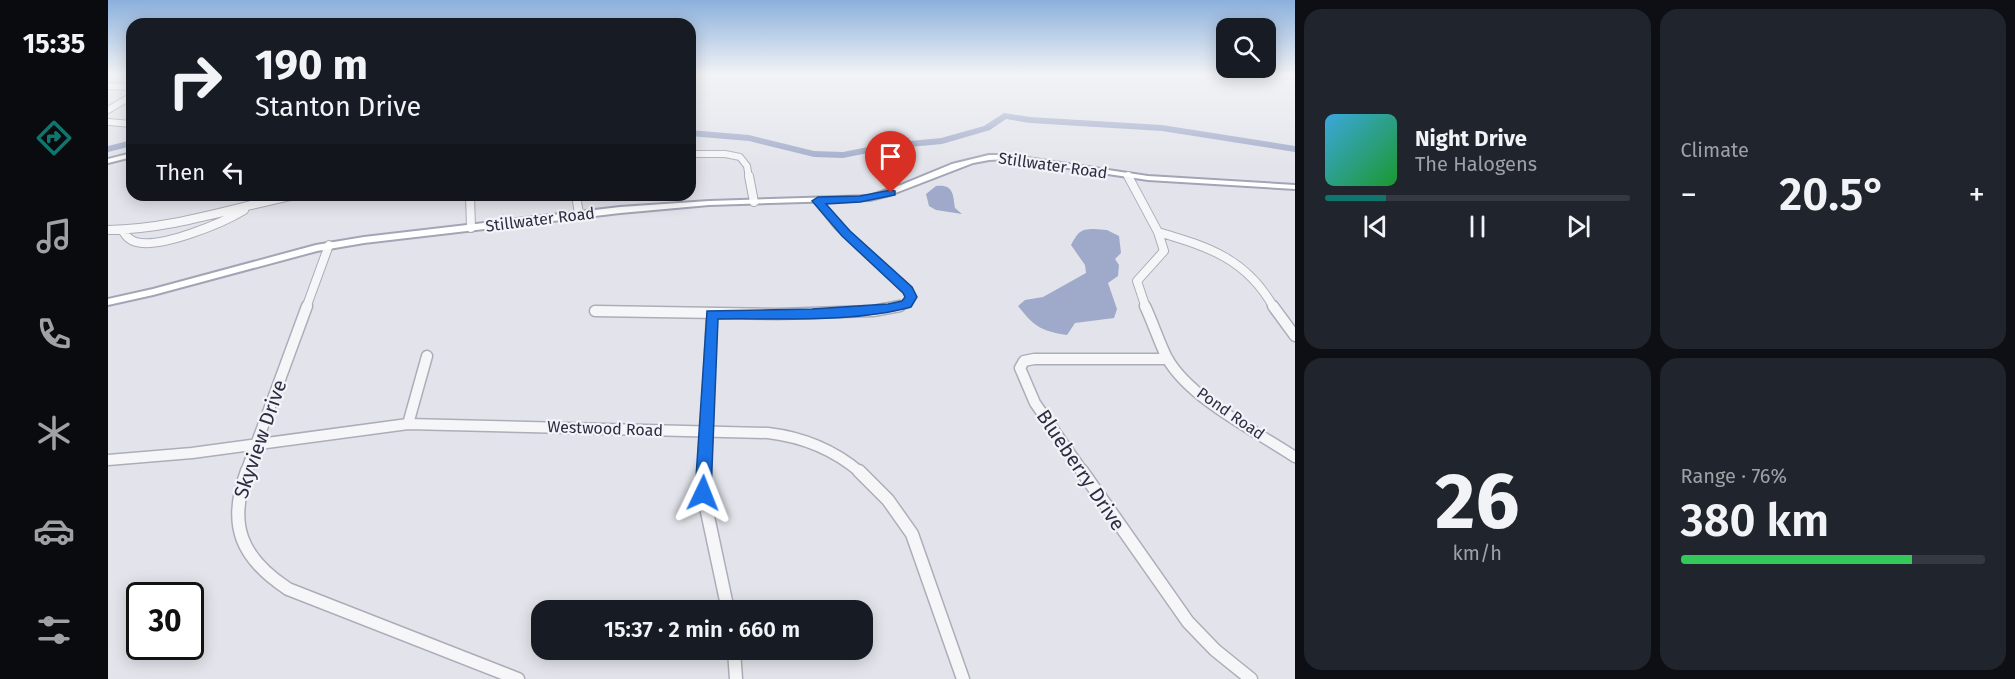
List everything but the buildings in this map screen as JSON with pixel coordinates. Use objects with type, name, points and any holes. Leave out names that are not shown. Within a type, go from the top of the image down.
[{"type":"main road","points":[[108,161],[126,156]]},
{"type":"main road","name":"Stillwater Road","points":[[108,302],[329,245],[579,214],[754,202],[860,199],[885,195],[984,157],[1024,159],[1128,176],[1295,187]]},
{"type":"street","points":[[108,122],[126,124]]},
{"type":"street","points":[[696,154],[725,154],[740,157],[747,166],[754,202]]},
{"type":"street","name":"Pond Road","points":[[1128,176],[1158,232],[1164,251],[1160,261],[1146,270],[1137,281],[1140,294],[1168,359],[1189,384],[1214,404],[1295,457]]},
{"type":"street","points":[[108,230],[193,221],[269,201]]},
{"type":"street","points":[[470,201],[471,228]]},
{"type":"street","points":[[577,201],[579,214]]},
{"type":"street","points":[[595,311],[712,314],[823,313],[888,309],[907,304],[911,297],[908,290],[846,234],[818,201]]},
{"type":"street","points":[[122,230],[130,240],[150,243],[216,225],[238,215],[248,206]]},
{"type":"street","points":[[1158,232],[1198,243],[1232,260],[1257,281],[1295,336]]},
{"type":"street","name":"Skyview Drive","points":[[329,245],[255,445],[239,498],[238,533],[249,557],[267,576],[288,589],[518,679]]},
{"type":"street","points":[[712,314],[703,493],[726,600]]},
{"type":"street","points":[[408,424],[427,356]]},
{"type":"street","name":"Blueberry Drive","points":[[1168,359],[1034,359],[1024,361],[1020,368],[1035,403],[1163,589],[1208,644],[1251,679]]},
{"type":"street","name":"Westwood Road","points":[[108,460],[255,445],[408,424],[745,430],[784,435],[822,448],[860,471],[887,496],[912,534],[963,679]]},
{"type":"street","points":[[735,660],[736,679]]},
{"type":"water","points":[[936,186],[946,187],[952,191],[955,208],[962,214],[936,210],[929,206],[926,194]]},
{"type":"water","points":[[1094,229],[1107,230],[1119,236],[1121,253],[1115,259],[1119,265],[1118,276],[1108,283],[1117,309],[1114,318],[1075,323],[1067,335],[1050,332],[1038,326],[1018,306],[1025,300],[1043,297],[1086,273],[1085,265],[1071,245],[1080,233]]},
{"type":"waterway","points":[[696,134],[749,138],[814,154],[843,155],[888,146],[942,141],[987,128],[1004,116],[1030,120],[1162,128],[1295,149]]},
{"type":"waterway","points":[[108,149],[126,144]]},
{"type":"route","points":[[703,493],[712,314],[812,313],[888,309],[907,304],[911,297],[908,290],[846,234],[818,201],[870,198],[891,193]]}]
